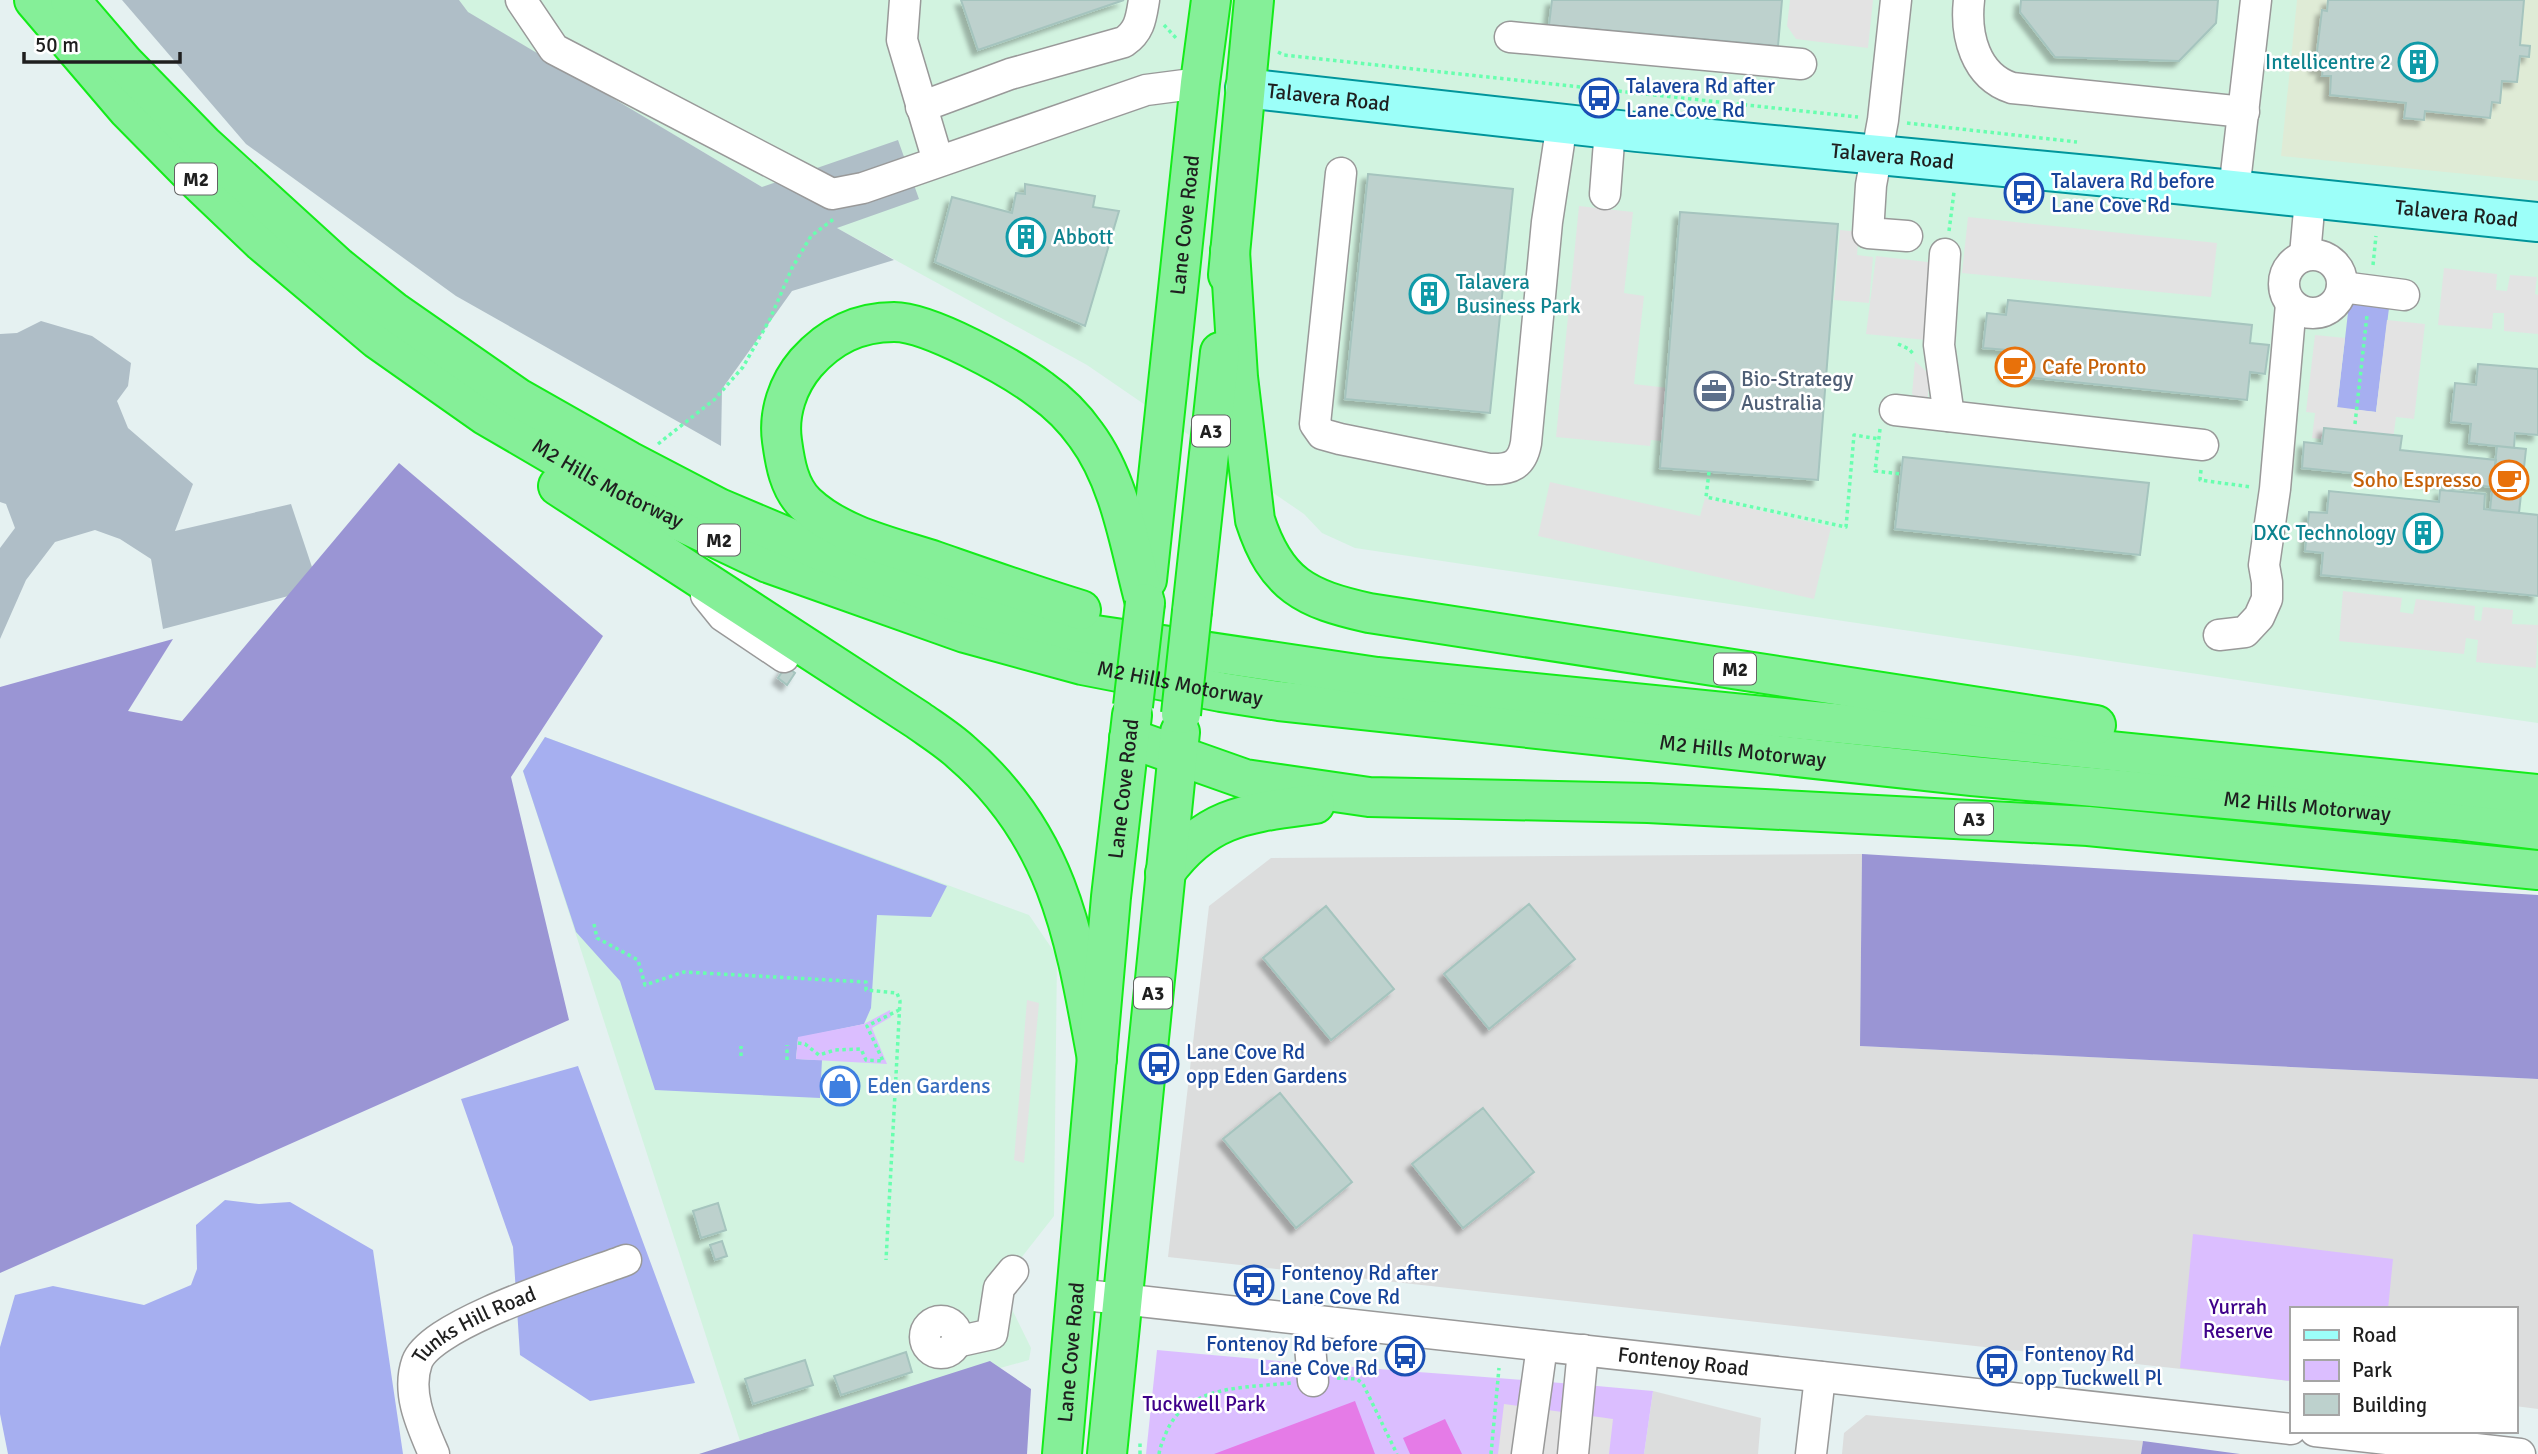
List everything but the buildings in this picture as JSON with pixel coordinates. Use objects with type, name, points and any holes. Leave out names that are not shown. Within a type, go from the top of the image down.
[{"type":"highway","name":"M2 Hills Motorway","points":[[34,0],[128,110],[262,242],[377,339],[485,415],[598,481],[768,564],[965,633],[1082,665],[1279,701],[1972,776],[2538,830]]},
{"type":"highway","name":"M2 Hills Motorway","points":[[70,0],[124,63],[203,144],[338,267],[393,311],[518,398],[719,508],[823,552],[956,602],[1082,633],[1377,677],[2531,793]]},
{"type":"highway","name":"Lane Cove Road","points":[[1062,1454],[1115,859],[1211,0]]},
{"type":"highway","name":"A3","points":[[1107,1454],[1254,0]]},
{"type":"highway","points":[[1200,83],[1245,88]]},
{"type":"highway","name":"M2","points":[[1230,251],[1238,377],[1255,520],[1267,551],[1281,570],[1297,587],[1319,599],[1369,613],[2531,793]]},
{"type":"highway","name":"M2","points":[[1145,603],[1110,476],[1087,436],[1072,417],[1041,390],[983,355],[923,327],[895,322],[861,326],[833,337],[820,347],[791,384],[780,427],[787,471],[804,501],[824,519],[865,537],[1036,596],[1153,630],[1191,650]]},
{"type":"highway","name":"M2","points":[[377,339],[406,388],[683,566],[961,752],[1008,800],[1041,851],[1062,900],[1079,961],[1097,1059]]},
{"type":"highway","name":"A3","points":[[1131,722],[1179,754],[1208,768],[1245,779],[1369,797],[1662,803],[2088,826],[2538,870]]},
{"type":"highway","name":"A3","points":[[1165,873],[1190,844],[1227,820],[1253,812],[1369,797]]},
{"type":"main road","name":"Talavera Road","points":[[1245,88],[1610,129],[2538,222]]},
{"type":"street","points":[[521,0],[554,49],[832,194],[863,188],[1146,90],[1200,83]]},
{"type":"street","points":[[905,0],[902,40],[938,161]]},
{"type":"street","points":[[921,107],[1010,74],[1124,42],[1136,34],[1141,22],[1144,0]]},
{"type":"street","points":[[1896,0],[1884,115],[1871,185],[1868,233],[1906,236]]},
{"type":"street","points":[[1969,0],[1969,29],[1974,53],[1989,75],[1999,84],[2011,88],[2244,112]]},
{"type":"street","points":[[2234,191],[2256,0]]},
{"type":"street","points":[[1510,37],[1801,64]]},
{"type":"street","points":[[1341,173],[1315,424],[1322,434],[1340,439],[1505,470],[1518,464],[1526,443],[1547,222],[1562,123]]},
{"type":"street","points":[[1605,194],[1610,129]]},
{"type":"street","points":[[2305,255],[2310,199]]},
{"type":"street","points":[[1947,244],[1939,345],[1949,416]]},
{"type":"street","points":[[2356,288],[2327,311],[2302,312],[2291,304],[2284,292],[2284,277],[2291,263],[2305,255],[2316,254],[2336,265],[2341,275],[2356,288],[2404,295]]},
{"type":"street","points":[[2219,635],[2245,632],[2259,617],[2267,599],[2264,565],[2275,489],[2291,304]]},
{"type":"street","points":[[1888,417],[1949,416],[2203,444]]},
{"type":"street","points":[[683,566],[723,616],[785,657]]},
{"type":"street","name":"Tunks Hill Road","points":[[434,1454],[418,1416],[413,1376],[418,1358],[433,1342],[480,1315],[626,1260]]},
{"type":"street","points":[[956,1342],[992,1334],[999,1288],[1013,1271]]},
{"type":"street","name":"Fontenoy Road","points":[[1076,1294],[2290,1430]]},
{"type":"street","points":[[1310,1346],[1313,1381]]},
{"type":"street","points":[[1527,1454],[1542,1346]]},
{"type":"street","points":[[1573,1454],[1583,1350]]},
{"type":"street","points":[[1811,1454],[1820,1377]]},
{"type":"street","points":[[2288,1454],[2292,1433]]},
{"type":"street","points":[[2332,1433],[2520,1454]]},
{"type":"path","points":[[1273,49],[1284,55],[1298,57],[1852,117]]},
{"type":"path","points":[[629,461],[642,456],[715,400],[743,367],[770,319],[792,268],[811,236],[846,209],[863,188]]},
{"type":"path","points":[[1947,244],[1954,192]]},
{"type":"path","points":[[2355,424],[2356,288],[2376,236]]},
{"type":"path","points":[[1888,417],[1879,439],[1875,471],[1901,474]]},
{"type":"path","points":[[1709,472],[1706,497],[1846,527],[1854,435],[1879,439]]},
{"type":"path","points":[[2208,482],[2257,487]]},
{"type":"path","points":[[594,924],[597,938],[638,960],[645,985],[684,972],[866,982],[866,990],[897,993],[900,1001],[886,1260]]},
{"type":"path","points":[[797,1043],[805,1044],[819,1055],[835,1050],[861,1049],[866,1060],[883,1060],[867,1026],[899,1010]]},
{"type":"path","points":[[787,1045],[787,1060]]},
{"type":"path","points":[[741,1046],[741,1056]]},
{"type":"path","points":[[1492,1454],[1499,1368]]},
{"type":"path","points":[[1160,1454],[1171,1422],[1198,1397],[1219,1391],[1346,1377],[1357,1379],[1363,1384],[1397,1454]]},
{"type":"shaded area","points":[[122,0],[459,0],[468,12],[762,187],[898,140],[919,199],[837,228],[894,260],[792,291],[722,389],[721,446],[456,296],[246,144]]},
{"type":"shaded area","points":[[459,0],[2538,0],[2538,723],[1355,548],[1322,533],[1304,514],[1087,365],[762,187],[467,12]]},
{"type":"shaded area","points":[[1790,0],[1873,0],[1868,48],[1796,39],[1787,26]]},
{"type":"shaded area","points":[[2297,0],[2538,0],[2538,181],[2281,156]]},
{"type":"shaded area","points":[[1579,206],[1633,212],[1624,293],[1644,296],[1634,384],[1668,388],[1662,441],[1651,440],[1650,446],[1556,437]]},
{"type":"shaded area","points":[[1968,217],[2217,243],[2211,297],[1962,273]]},
{"type":"shaded area","points":[[1840,230],[1859,232],[1857,255],[1873,257],[1869,303],[1834,300]]},
{"type":"shaded area","points":[[1876,256],[1936,263],[1926,340],[1866,334]]},
{"type":"shaded area","points":[[2444,268],[2497,274],[2496,290],[2507,291],[2510,275],[2537,277],[2535,294],[2538,295],[2538,334],[2504,331],[2504,313],[2493,313],[2492,329],[2438,325]]},
{"type":"shaded area","points":[[2349,304],[2389,308],[2376,412],[2337,408]]},
{"type":"shaded area","points":[[2387,320],[2425,324],[2414,419],[2396,417],[2392,447],[2312,438],[2315,413],[2306,412],[2315,335],[2345,338],[2337,407],[2376,412]]},
{"type":"shaded area","points":[[41,321],[92,336],[131,363],[128,386],[117,401],[128,428],[193,484],[175,531],[291,504],[319,588],[163,629],[151,559],[120,539],[95,530],[55,542],[26,580],[0,639],[0,548],[15,528],[6,504],[0,502],[0,334],[17,333]]},
{"type":"shaded area","points":[[1915,361],[1930,375],[1927,406],[1912,394]]},
{"type":"shaded area","points":[[399,463],[603,636],[511,777],[569,1020],[0,1273],[0,687],[173,639],[128,711],[182,721]]},
{"type":"shaded area","points":[[1550,482],[1700,516],[1705,498],[1831,527],[1814,599],[1538,536]]},
{"type":"shaded area","points":[[2343,591],[2402,598],[2400,612],[2413,614],[2416,599],[2475,606],[2474,620],[2481,621],[2483,607],[2513,610],[2512,624],[2538,625],[2536,668],[2476,662],[2478,640],[2466,638],[2464,654],[2339,641]]},
{"type":"shaded area","name":"Eden Gardens","points":[[545,737],[1029,915],[1057,956],[1054,1216],[1000,1285],[1031,1348],[1029,1360],[740,1441],[523,771]]},
{"type":"shaded area","points":[[545,737],[947,886],[931,917],[877,915],[871,1008],[864,1024],[798,1038],[796,1059],[822,1060],[820,1098],[655,1090],[620,981],[576,932],[523,771]]},
{"type":"shaded area","points":[[1862,854],[1860,1046],[2538,1079],[2538,1409],[2517,1406],[2517,1307],[2290,1307],[2290,1381],[1168,1257],[1209,906],[1271,858]]},
{"type":"shaded area","points":[[1862,854],[2538,895],[2538,1079],[1860,1046]]},
{"type":"shaded area","points":[[1027,1000],[1039,1003],[1024,1163],[1014,1160]]},
{"type":"shaded area","points":[[578,1066],[695,1383],[590,1401],[520,1355],[513,1247],[461,1099]]},
{"type":"shaded area","points":[[225,1200],[259,1204],[290,1202],[373,1250],[403,1454],[8,1454],[0,1414],[0,1347],[15,1295],[53,1286],[144,1305],[191,1285],[197,1269],[196,1225]]},
{"type":"shaded area","points":[[990,1361],[1031,1389],[1027,1454],[699,1454]]},
{"type":"shaded area","points":[[1653,1391],[1761,1418],[1758,1454],[1644,1454]]},
{"type":"shaded area","points":[[1355,1401],[1375,1454],[1214,1454]]},
{"type":"shaded area","points":[[1504,1404],[1613,1419],[1609,1454],[1498,1454]]},
{"type":"shaded area","points":[[1866,1415],[2143,1441],[2141,1454],[1842,1454],[1844,1433]]},
{"type":"shaded area","points":[[1445,1419],[1462,1454],[1410,1454],[1403,1438]]},
{"type":"shaded area","points":[[2143,1441],[2240,1454],[2141,1454]]},
{"type":"green space","points":[[890,1010],[891,1017],[872,1028],[887,1064],[796,1059],[798,1037],[864,1024]]},
{"type":"green space","name":"Yurrah Reserve","points":[[2193,1234],[2393,1259],[2388,1307],[2290,1307],[2290,1381],[2180,1368]]},
{"type":"green space","name":"Tuckwell Park","points":[[1157,1350],[1653,1391],[1644,1454],[1146,1454]]},
{"type":"place","name":"Intellicentre 2","points":[[2418,62]]},
{"type":"place","name":"Talavera Rd after Lane Cove Rd","points":[[1599,98]]},
{"type":"place","name":"Talavera Rd before Lane Cove Rd","points":[[2024,193]]},
{"type":"place","name":"Abbott","points":[[1026,237]]},
{"type":"place","name":"Talavera Business Park","points":[[1429,294]]},
{"type":"place","name":"Cafe Pronto","points":[[2015,367]]},
{"type":"place","name":"Bio-Strategy Australia","points":[[1714,391]]},
{"type":"place","name":"Soho Espresso","points":[[2509,480]]},
{"type":"place","name":"DXC Technology","points":[[2423,533]]},
{"type":"place","name":"Lane Cove Rd opp Eden Gardens","points":[[1159,1064]]},
{"type":"place","name":"Eden Gardens","points":[[840,1086]]},
{"type":"place","name":"Fontenoy Rd after Lane Cove Rd","points":[[1254,1285]]},
{"type":"place","name":"Fontenoy Rd before Lane Cove Rd","points":[[1405,1356]]},
{"type":"place","name":"Fontenoy Rd opp Tuckwell Pl","points":[[1997,1366]]}]
